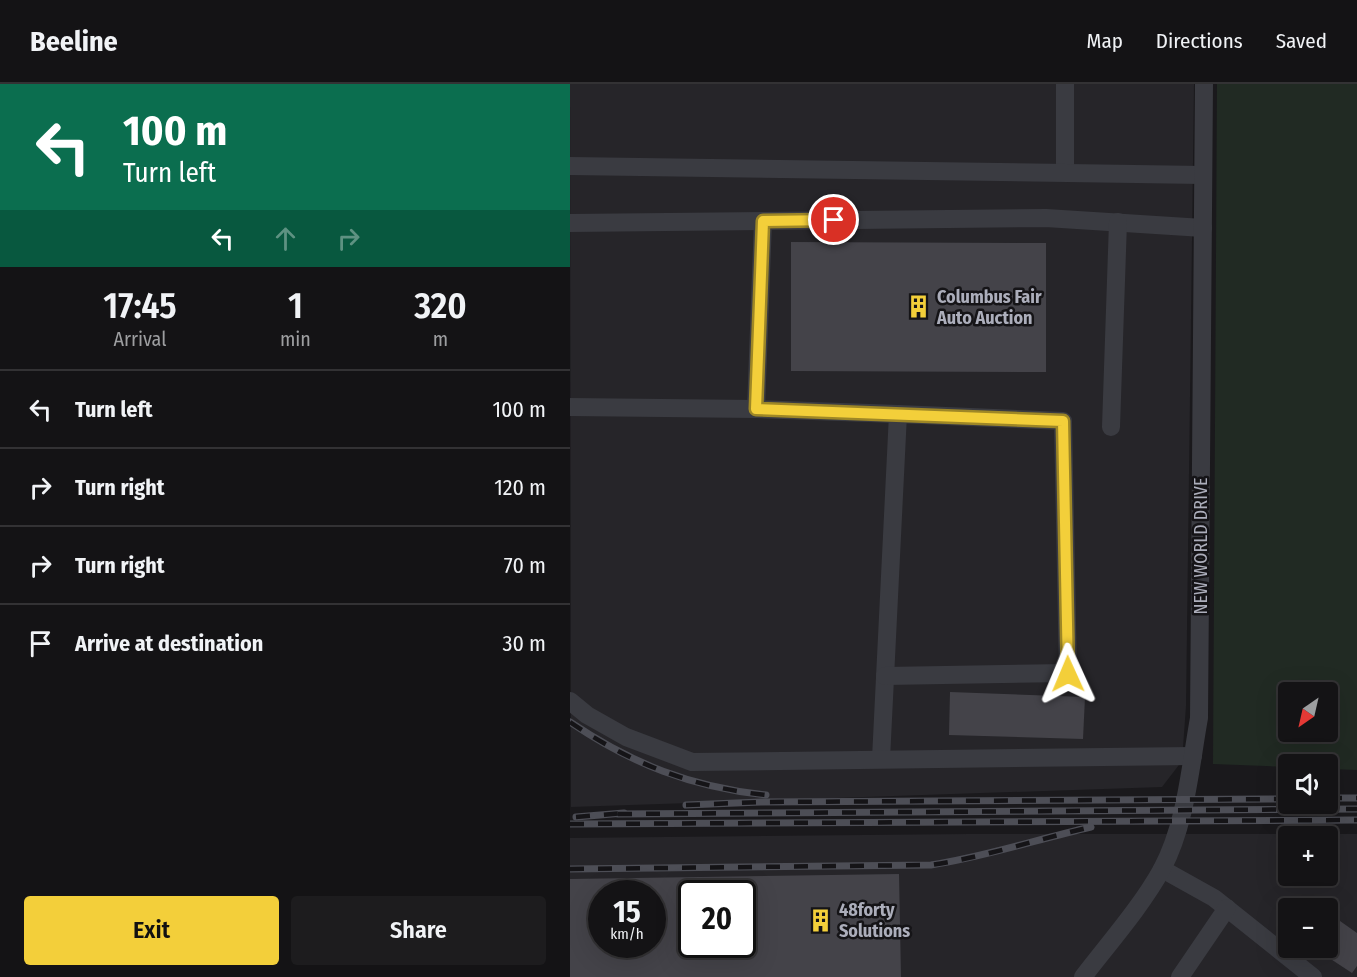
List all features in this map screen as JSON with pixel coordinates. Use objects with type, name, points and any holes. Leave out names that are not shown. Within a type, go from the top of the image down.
[{"type":"street","points":[[1065,84],[1065,172]]},
{"type":"street","name":"NEW WORLD DRIVE","points":[[1083,977],[1132,914],[1162,869],[1181,821],[1199,718],[1204,84]]},
{"type":"street","points":[[570,166],[1203,175]]},
{"type":"street","points":[[570,223],[1046,218],[1203,228]]},
{"type":"street","points":[[756,409],[763,221]]},
{"type":"street","points":[[1111,427],[1118,222]]},
{"type":"street","points":[[570,407],[756,409],[1063,421],[1068,674],[885,676]]},
{"type":"street","points":[[881,759],[898,414]]},
{"type":"street","points":[[570,701],[587,715],[626,738],[692,762],[1192,756]]},
{"type":"street","points":[[1162,869],[1214,898],[1313,977]]},
{"type":"street","points":[[1180,977],[1227,908]]},
{"type":"shaded area","points":[[570,84],[1194,84],[1186,706],[1182,761],[1162,787],[571,807]]},
{"type":"shaded area","points":[[1217,84],[1357,84],[1357,770],[1338,769],[1338,754],[1278,754],[1278,767],[1213,764]]},
{"type":"shaded area","points":[[1278,834],[1278,886],[1338,886],[1338,834],[1357,834],[1357,977],[570,977],[570,838]]},
{"type":"building","name":"Columbus Fair Auto Auction","points":[[791,242],[1046,243],[1046,372],[791,371]]},
{"type":"building","points":[[950,692],[1085,697],[1083,739],[949,735]]},
{"type":"building","name":"48forty Solutions","points":[[899,874],[901,977],[570,977],[570,879]]},
{"type":"building","points":[[1340,921],[1357,933],[1357,966],[1352,973],[1329,958],[1338,958],[1338,924]]},
{"type":"railway","points":[[570,722],[616,750],[663,771],[712,786],[766,795]]},
{"type":"railway","points":[[1338,798],[1357,798]]},
{"type":"railway","points":[[686,805],[761,802],[1278,799]]},
{"type":"railway","points":[[618,814],[1357,809]]},
{"type":"railway","points":[[576,817],[624,813]]},
{"type":"railway","points":[[570,824],[1357,820]]},
{"type":"railway","points":[[570,869],[931,865],[991,853],[1091,827]]},
{"type":"place","name":"Columbus Fair Auto Auction","points":[[919,307]]},
{"type":"place","name":"48forty Solutions","points":[[821,920]]},
{"type":"route","points":[[834,220],[763,221],[756,409],[1063,421],[1068,674]]}]
